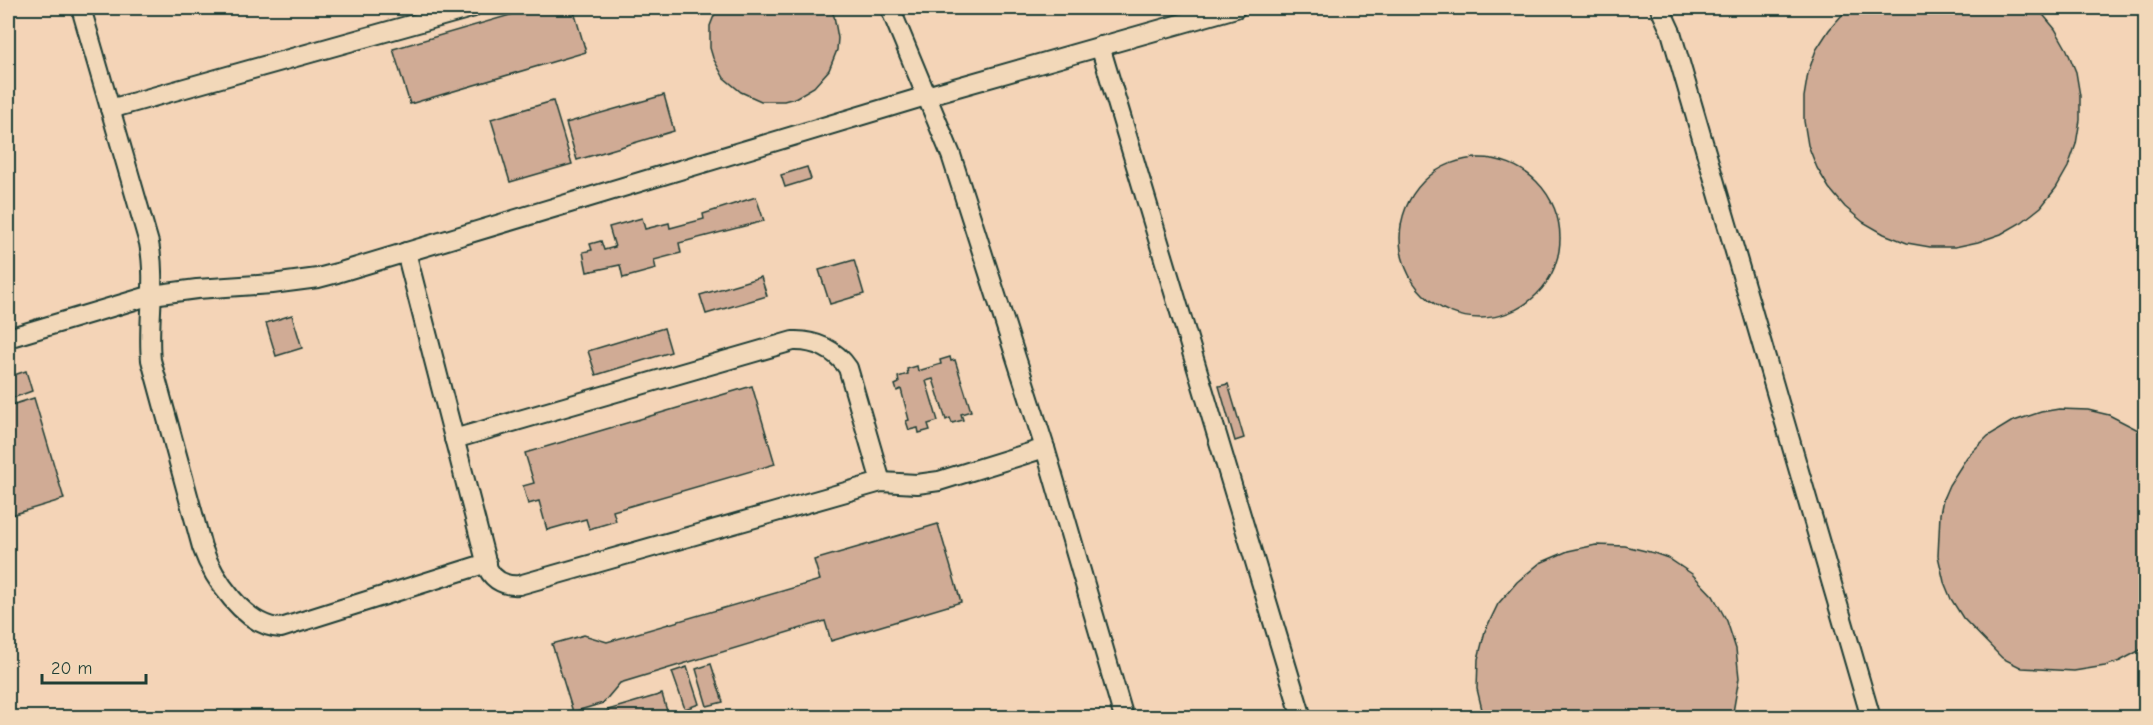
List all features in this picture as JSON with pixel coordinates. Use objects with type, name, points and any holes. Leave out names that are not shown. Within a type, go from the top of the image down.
[{"type":"lane","points":[[81,8],[149,243],[153,274],[149,331],[151,360],[202,547],[212,571],[248,615],[262,624],[281,628],[487,564]]},
{"type":"lane","points":[[110,109],[471,8]]},
{"type":"lane","points":[[890,8],[951,155],[1046,448],[1124,717]]},
{"type":"lane","points":[[8,338],[152,295],[318,278],[926,96],[1236,8]]},
{"type":"lane","points":[[1660,8],[1675,44],[1871,717]]},
{"type":"lane","points":[[1100,46],[1302,717]]},
{"type":"lane","points":[[406,252],[487,564],[491,575],[506,584],[519,585],[881,482],[939,481],[1046,448]]},
{"type":"lane","points":[[454,439],[800,340],[815,343],[832,352],[848,368],[881,482]]},
{"type":"building","points":[[534,8],[573,8],[586,52],[410,104],[393,49]]},
{"type":"building","points":[[717,8],[830,8],[834,16],[838,38],[837,50],[829,70],[814,87],[795,98],[784,101],[761,101],[741,92],[724,78],[710,48],[710,26]]},
{"type":"building","points":[[1848,8],[2036,8],[2040,11],[2055,29],[2067,50],[2076,72],[2080,96],[2080,120],[2076,144],[2068,167],[2056,188],[2041,207],[2022,222],[2001,234],[1955,247],[1930,247],[1907,243],[1884,234],[1863,222],[1845,207],[1829,188],[1817,168],[1808,145],[1804,121],[1804,97],[1808,73],[1816,50]]},
{"type":"building","points":[[664,95],[674,131],[577,160],[566,123]]},
{"type":"building","points":[[553,101],[572,164],[510,182],[491,119]]},
{"type":"building","points":[[1480,158],[1511,164],[1536,182],[1554,207],[1560,238],[1554,269],[1536,294],[1511,312],[1480,318],[1449,312],[1424,294],[1406,269],[1400,238],[1406,207],[1424,182],[1449,164]]},
{"type":"building","points":[[807,167],[811,179],[785,187],[781,175]]},
{"type":"building","points":[[756,197],[764,221],[679,243],[681,253],[654,260],[656,269],[623,278],[620,265],[587,272],[583,252],[592,250],[590,244],[601,241],[604,250],[615,247],[609,227],[642,218],[645,229],[669,223],[670,228],[704,219],[703,214]]},
{"type":"building","points":[[854,260],[864,294],[830,304],[819,270]]},
{"type":"building","points":[[761,277],[767,296],[706,314],[700,295]]},
{"type":"building","points":[[292,315],[302,348],[276,356],[266,323]]},
{"type":"building","points":[[664,328],[671,352],[596,375],[588,351]]},
{"type":"building","points":[[950,357],[951,361],[955,360],[971,411],[961,414],[963,420],[952,423],[950,418],[946,420],[933,379],[926,381],[938,421],[928,424],[930,430],[919,433],[918,428],[909,430],[906,421],[909,420],[901,389],[897,391],[895,385],[899,383],[898,377],[908,374],[907,369],[917,366],[918,371],[941,364],[940,360]]},
{"type":"building","points":[[26,371],[32,391],[10,399],[8,377]]},
{"type":"building","points":[[1228,384],[1244,438],[1235,441],[1219,386]]},
{"type":"building","points":[[752,386],[775,464],[613,511],[616,521],[589,529],[586,519],[547,530],[539,501],[528,504],[523,486],[534,483],[525,453]]},
{"type":"building","points":[[34,398],[64,499],[8,516],[8,406]]},
{"type":"building","points":[[2059,409],[2088,410],[2109,415],[2146,434],[2146,647],[2105,666],[2074,671],[2022,668],[2002,658],[1963,618],[1951,599],[1938,556],[1943,499],[1967,457],[1988,436],[2011,422],[2041,412]]},
{"type":"building","points":[[938,524],[961,602],[831,641],[825,621],[620,683],[603,703],[573,712],[552,644],[584,635],[607,642],[820,580],[814,560]]},
{"type":"building","points":[[1596,545],[1625,546],[1668,558],[1692,574],[1713,596],[1727,621],[1736,649],[1739,678],[1732,718],[1484,718],[1477,689],[1478,659],[1485,631],[1498,604],[1517,582],[1540,563],[1568,551]]},
{"type":"building","points":[[711,664],[723,702],[707,706],[696,669]]},
{"type":"building","points":[[687,667],[699,704],[685,709],[672,672]]},
{"type":"building","points":[[662,694],[667,711],[646,718],[610,718],[608,710]]},
{"type":"building","points":[[730,712],[731,718],[720,718],[719,715]]}]
